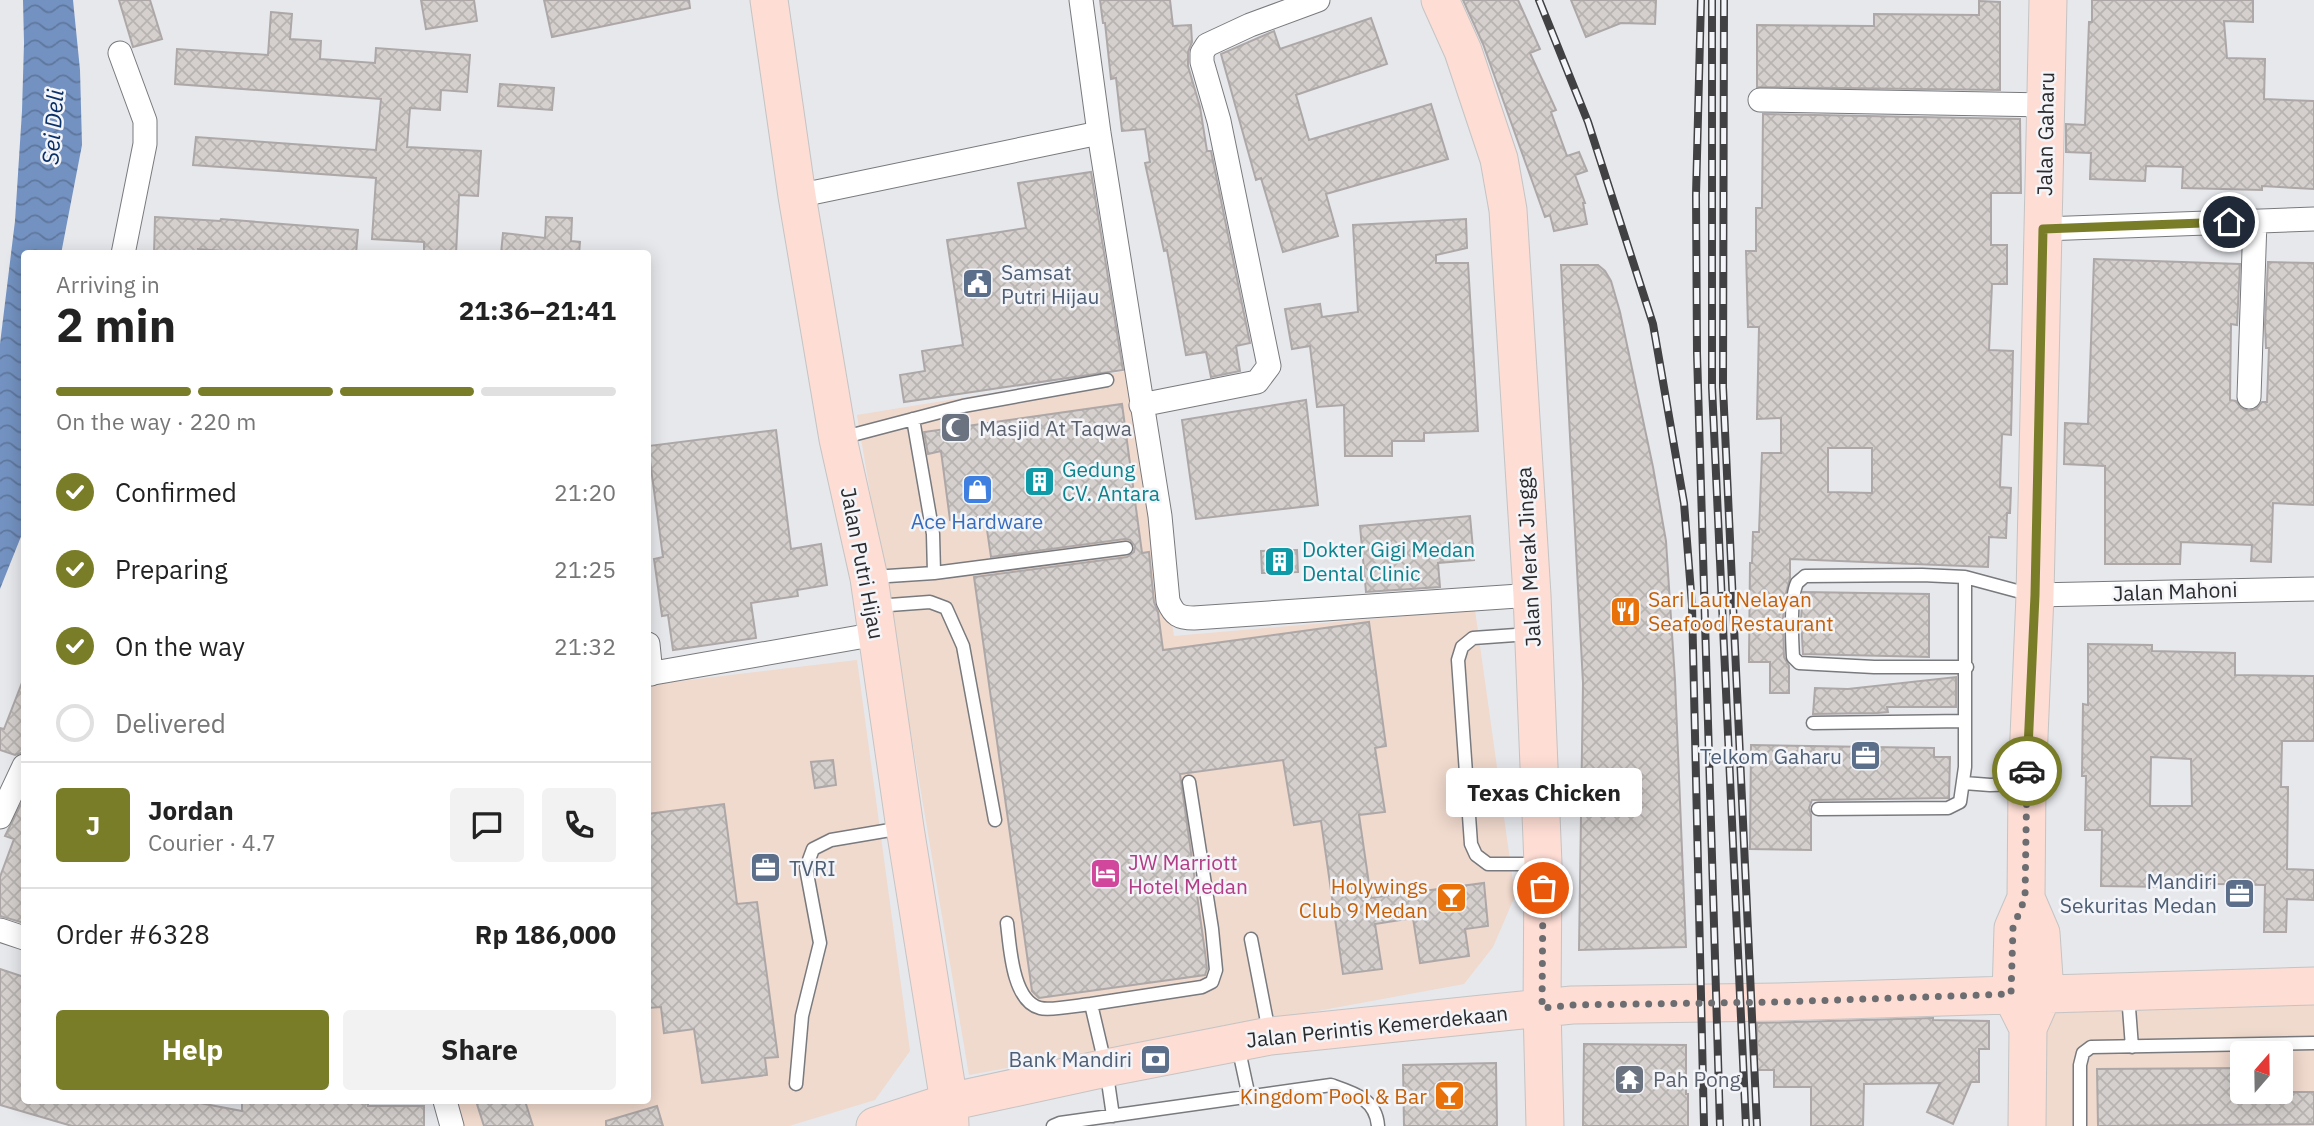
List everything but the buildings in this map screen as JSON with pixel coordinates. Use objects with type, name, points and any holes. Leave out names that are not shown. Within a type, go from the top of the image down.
[{"type":"main road","name":"Jalan Putri Hijau","points":[[769,0],[797,195],[838,439],[873,606],[950,1114]]},
{"type":"main road","name":"Jalan Merak Jingga","points":[[1440,0],[1463,51],[1495,147],[1508,210],[1532,595],[1543,864],[1545,1126]]},
{"type":"main road","name":"Jalan Gaharu","points":[[2027,1126],[2027,994],[2013,928],[2025,898],[2035,595],[2048,0]]},
{"type":"main road","name":"Jalan Perintis Kemerdekaan","points":[[875,1126],[950,1114],[1106,1068],[1254,1039],[1572,1005],[1778,1002],[2314,986]]},
{"type":"street","points":[[1081,0],[1099,133],[1160,516],[1168,601],[1173,613],[1181,618],[1532,595]]},
{"type":"street","points":[[1141,405],[1257,382],[1269,366],[1219,121],[1202,62],[1202,52],[1207,45],[1250,25],[1318,0]]},
{"type":"street","points":[[120,54],[145,121],[145,144],[124,250]]},
{"type":"street","points":[[1760,100],[2044,105]]},
{"type":"street","points":[[797,195],[1099,133]]},
{"type":"street","points":[[2043,229],[2314,219]]},
{"type":"street","points":[[2249,397],[2255,221]]},
{"type":"street","name":"Jalan Mahoni","points":[[2035,595],[2314,589]]},
{"type":"street","points":[[651,673],[873,606]]},
{"type":"street","points":[[0,817],[21,772]]},
{"type":"street","points":[[0,930],[21,937]]},
{"type":"street","points":[[446,1104],[452,1126]]},
{"type":"lane","points":[[838,439],[963,406],[1107,380]]},
{"type":"lane","points":[[913,419],[933,534],[934,573]]},
{"type":"lane","points":[[873,606],[934,573],[1126,548]]},
{"type":"lane","points":[[1967,667],[1874,667],[1799,663],[1793,657],[1792,635],[1797,582],[1805,576],[1965,577],[2035,595]]},
{"type":"lane","points":[[1818,809],[1948,808],[1960,802],[1964,783],[1967,667],[1965,577]]},
{"type":"lane","points":[[873,606],[930,603],[946,608],[963,646],[995,820]]},
{"type":"lane","points":[[1532,634],[1473,638],[1462,647],[1458,660],[1471,844],[1476,855],[1488,864],[1543,864]]},
{"type":"lane","points":[[1813,723],[1965,720]]},
{"type":"lane","points":[[1007,923],[1017,985],[1030,1001],[1040,1008],[1091,1004],[1202,987],[1212,982],[1216,970],[1212,929],[1189,782]]},
{"type":"lane","points":[[1964,783],[2027,784]]},
{"type":"lane","points":[[796,1084],[802,1016],[820,943],[806,868],[813,849],[831,840],[905,828]]},
{"type":"lane","points":[[1249,1097],[1254,1039],[1251,939]]},
{"type":"lane","points":[[2127,990],[2132,1047]]},
{"type":"lane","points":[[1091,1004],[1106,1068],[1113,1116]]},
{"type":"lane","points":[[2080,1126],[2080,1065],[2083,1053],[2091,1046],[2314,1043]]},
{"type":"lane","points":[[1053,1126],[1331,1086],[1359,1095],[1373,1106],[1378,1126]]},
{"type":"shaded area","points":[[1133,370],[1174,636],[1475,610],[1515,896],[1493,947],[1464,984],[969,1075],[857,415]]},
{"type":"shaded area","name":"TVRI","points":[[857,660],[910,1051],[875,1100],[789,1126],[457,1126],[452,1104],[651,1104],[651,685]]},
{"type":"shaded area","points":[[2314,987],[2314,1126],[2037,1126],[2043,994]]},
{"type":"water","name":"Sei Deli","points":[[23,0],[73,0],[80,70],[82,145],[62,250],[21,250],[21,536],[0,589],[0,344],[15,221],[24,43]]},
{"type":"railway","points":[[1539,0],[1588,122],[1653,324],[1684,503],[1692,605],[1704,1126]]},
{"type":"railway","points":[[1701,0],[1696,195],[1697,353],[1720,1126]]},
{"type":"railway","points":[[1712,0],[1712,387],[1746,1126]]},
{"type":"railway","points":[[1724,0],[1723,387],[1757,1126]]},
{"type":"way so far","points":[[1543,888],[1542,1008],[1572,1005],[1778,1002],[2011,994],[2013,928],[2025,898],[2027,771]]},
{"type":"place","name":"Samsat Putri Hijau","points":[[978,284]]},
{"type":"place","name":"Masjid At Taqwa","points":[[956,428]]},
{"type":"place","name":"Gedung CV. Antara","points":[[1039,481]]},
{"type":"place","name":"Ace Hardware","points":[[977,489]]},
{"type":"place","name":"Dokter Gigi Medan Dental Clinic","points":[[1279,561]]},
{"type":"place","name":"Sari Laut Nelayan Seafood Restaurant","points":[[1625,611]]},
{"type":"place","name":"Telkom Gaharu","points":[[1865,756]]},
{"type":"place","name":"TVRI","points":[[766,868]]},
{"type":"place","name":"JW Marriott Hotel Medan","points":[[1105,874]]},
{"type":"place","name":"Texas Chicken","points":[[1543,888]]},
{"type":"place","name":"Mandiri Sekuritas Medan","points":[[2240,893]]},
{"type":"place","name":"Holywings Club 9 Medan","points":[[1451,898]]},
{"type":"place","name":"Bank Mandiri","points":[[1155,1059]]},
{"type":"place","name":"Pah Pong","points":[[1630,1079]]},
{"type":"place","name":"Kingdom Pool & Bar","points":[[1450,1096]]},
{"type":"route","points":[[2027,771],[2035,595],[2043,229],[2229,222]]}]
